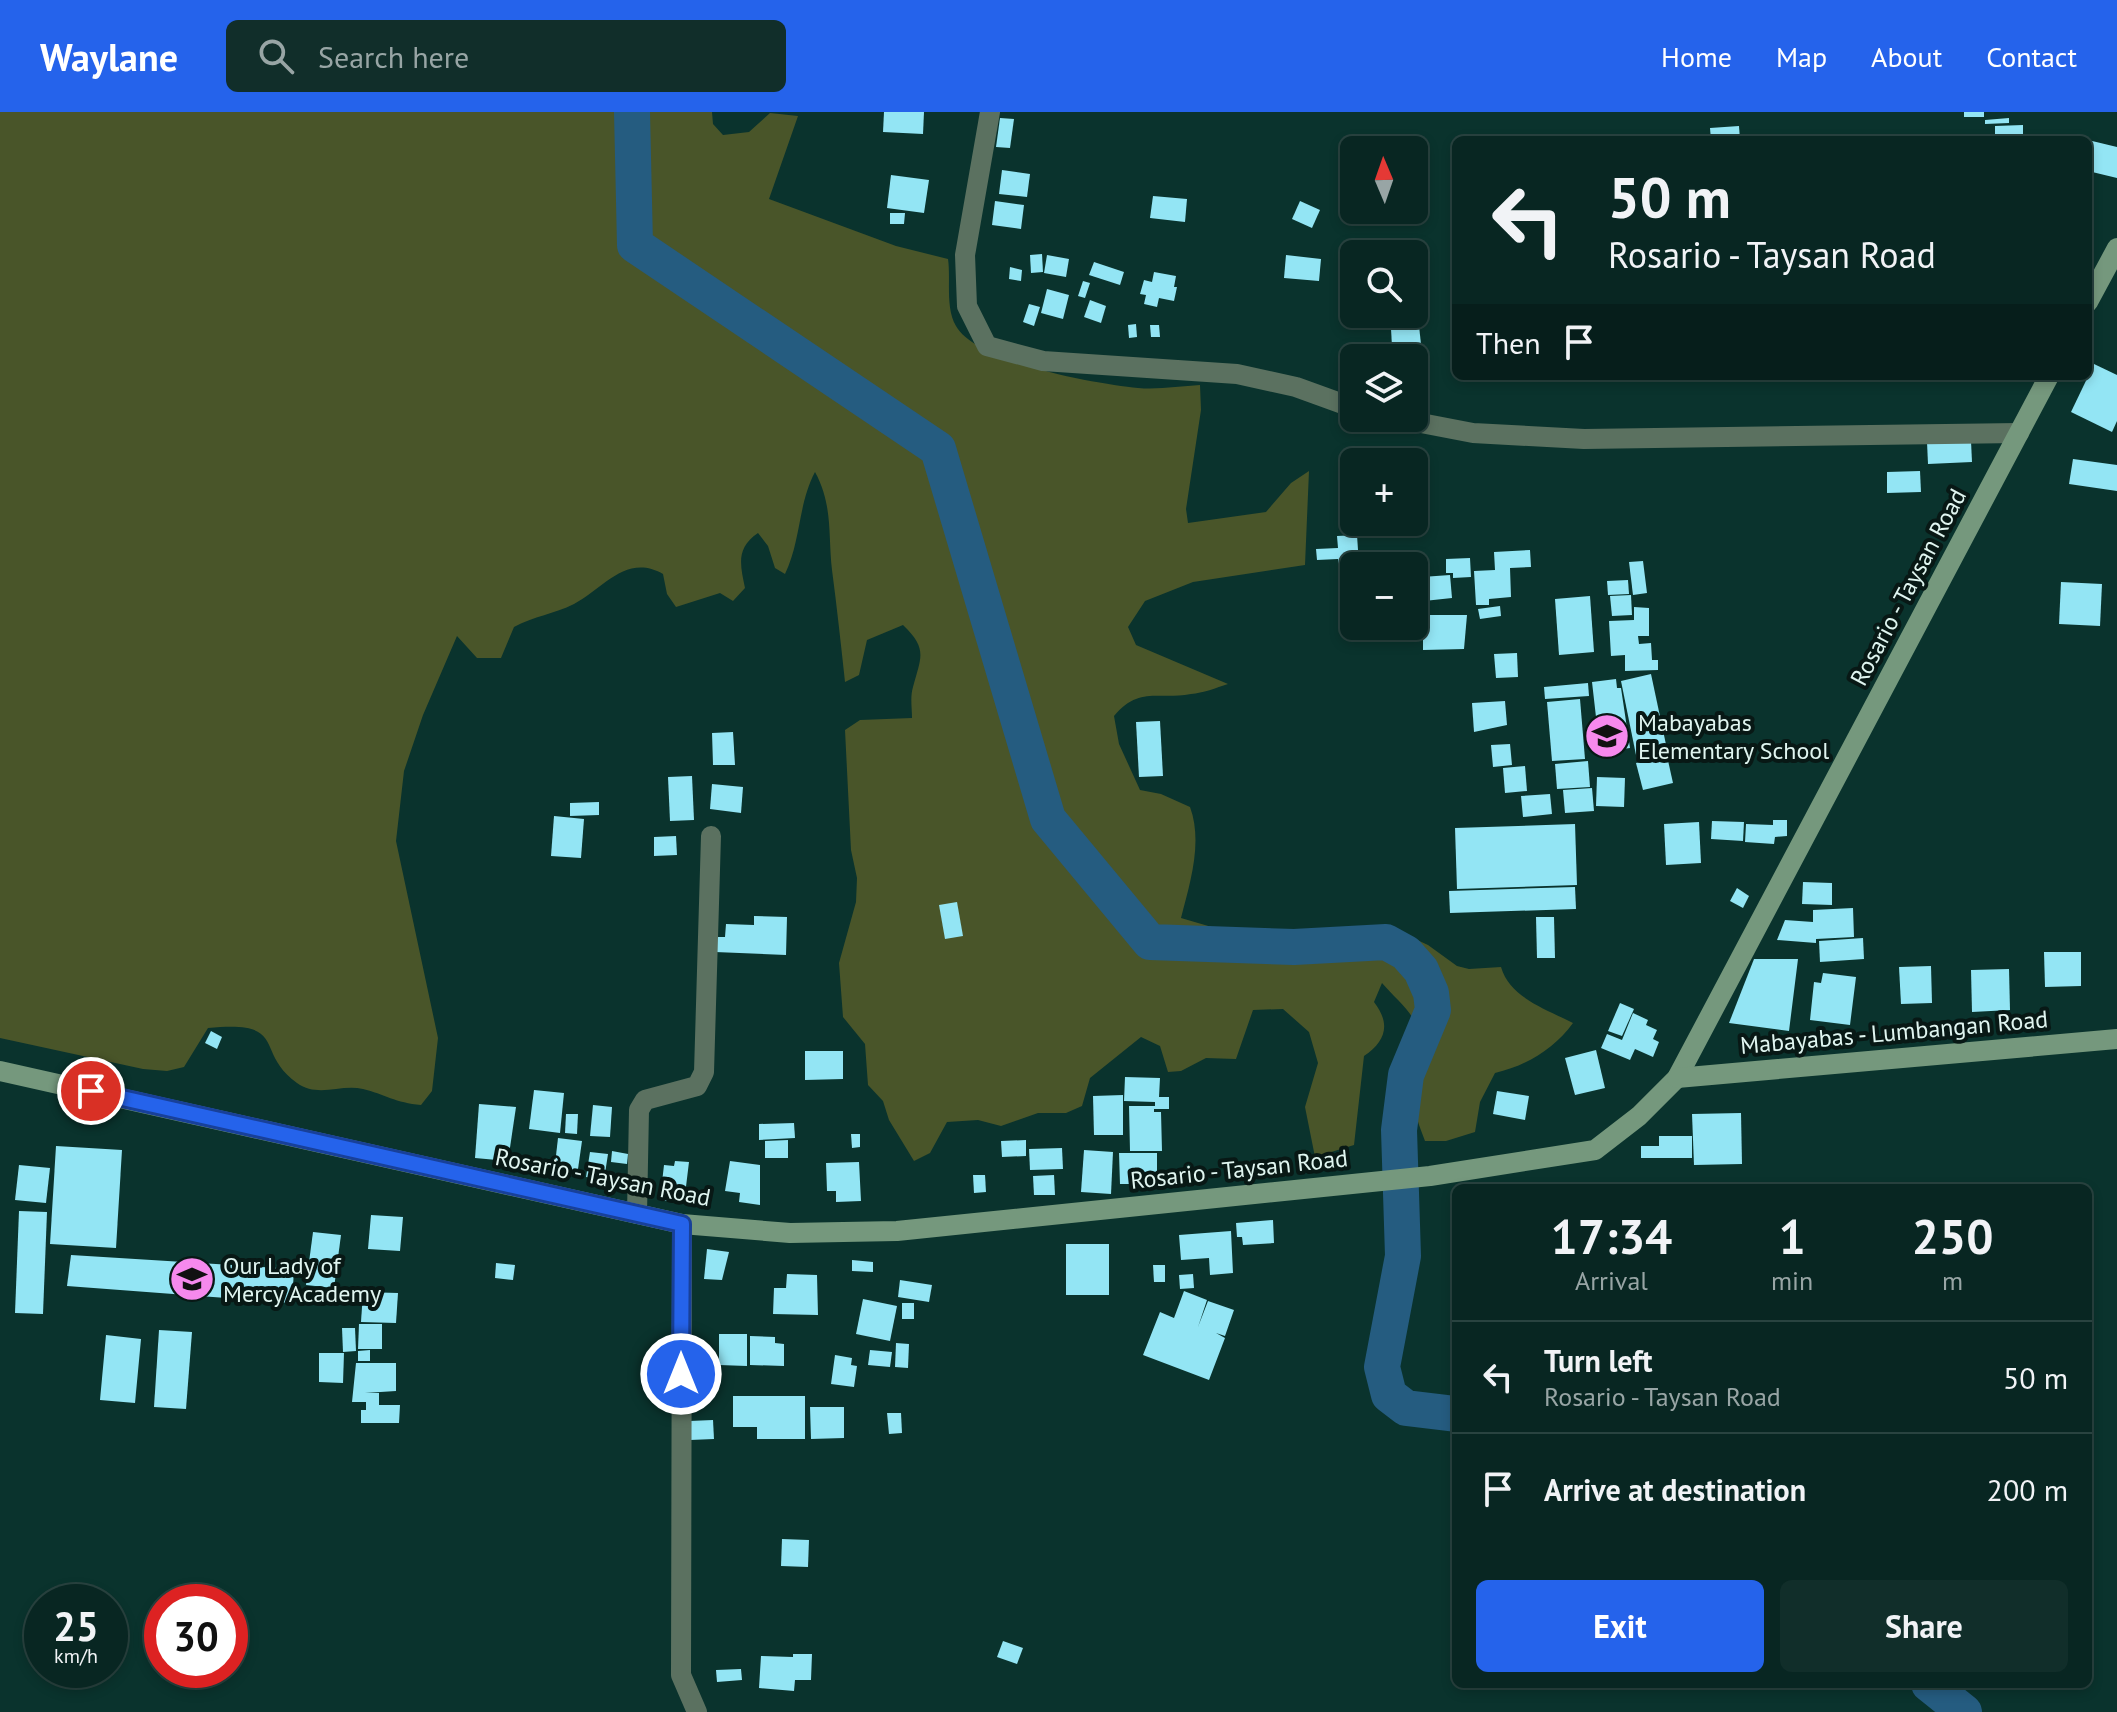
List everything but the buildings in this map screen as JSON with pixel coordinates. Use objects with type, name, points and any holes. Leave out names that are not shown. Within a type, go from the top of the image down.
[{"type":"main road","points":[[2092,295],[2117,248]]},
{"type":"main road","name":"Rosario - Taysan Road","points":[[0,1071],[682,1224],[790,1233],[897,1231],[1430,1176],[1595,1150],[1639,1116],[1677,1078],[2047,380]]},
{"type":"main road","name":"Mabayabas - Lumbangan Road","points":[[1677,1078],[2117,1039]]},
{"type":"street","points":[[990,112],[965,255],[967,306],[987,346],[1043,361],[1237,374],[1296,387],[1340,403]]},
{"type":"street","points":[[1428,424],[1473,433],[1584,439],[2019,433]]},
{"type":"street","points":[[637,1214],[639,1110],[645,1100],[697,1086],[704,1072],[711,836]]},
{"type":"street","points":[[682,1224],[681,1675],[697,1712]]},
{"type":"green space","points":[[0,112],[712,112],[713,124],[723,135],[749,132],[770,113],[798,116],[769,199],[896,246],[948,259],[949,302],[953,318],[968,339],[1012,361],[1095,382],[1146,388],[1200,385],[1201,410],[1186,509],[1188,523],[1266,512],[1291,483],[1309,471],[1305,565],[1193,582],[1145,601],[1128,627],[1136,645],[1228,684],[1196,693],[1140,697],[1114,716],[1119,744],[1140,790],[1161,794],[1190,807],[1195,848],[1181,918],[1239,935],[1402,933],[1428,945],[1457,966],[1469,969],[1501,967],[1512,987],[1521,995],[1573,1023],[1557,1041],[1538,1055],[1518,1066],[1495,1073],[1480,1102],[1475,1132],[1446,1141],[1425,1141],[1414,1104],[1420,1048],[1418,1031],[1409,1012],[1382,983],[1374,1002],[1383,1018],[1384,1032],[1364,1056],[1354,1145],[1315,1157],[1305,1107],[1318,1063],[1309,1032],[1283,1009],[1253,1010],[1236,1059],[1206,1058],[1181,1071],[1168,1072],[1160,1046],[1141,1037],[1090,1078],[1082,1106],[1066,1113],[1038,1113],[1001,1126],[978,1120],[947,1122],[930,1153],[914,1161],[889,1120],[883,1101],[868,1085],[865,1044],[843,1017],[839,963],[856,902],[857,878],[851,850],[845,730],[860,720],[912,718],[919,647],[903,625],[867,640],[859,675],[845,682],[829,520],[825,496],[815,472],[805,497],[794,549],[785,574],[775,568],[768,546],[758,533],[743,551],[741,564],[745,588],[733,601],[720,593],[676,607],[667,594],[663,574],[638,568],[626,570],[574,604],[514,627],[501,658],[477,658],[457,636],[423,715],[404,771],[396,841],[438,1038],[432,1091],[421,1105],[363,1089],[313,1090],[305,1087],[284,1071],[261,1033],[250,1029],[208,1028],[184,1067],[167,1071],[143,1069],[0,1038]]},
{"type":"waterway","points":[[632,112],[635,245],[938,449],[1048,819],[1150,942],[1294,947],[1386,942],[1406,953],[1421,970],[1431,993],[1433,1010],[1406,1075],[1399,1130],[1403,1256],[1382,1367],[1389,1395],[1406,1408],[1452,1414]]},
{"type":"waterway","points":[[1934,1688],[1964,1712]]},
{"type":"place","name":"Mabayabas Elementary School","points":[[1607,736]]},
{"type":"place","name":"Our Lady of Mercy Academy","points":[[192,1279]]},
{"type":"route","points":[[91,1091],[682,1224],[681,1374]]}]
